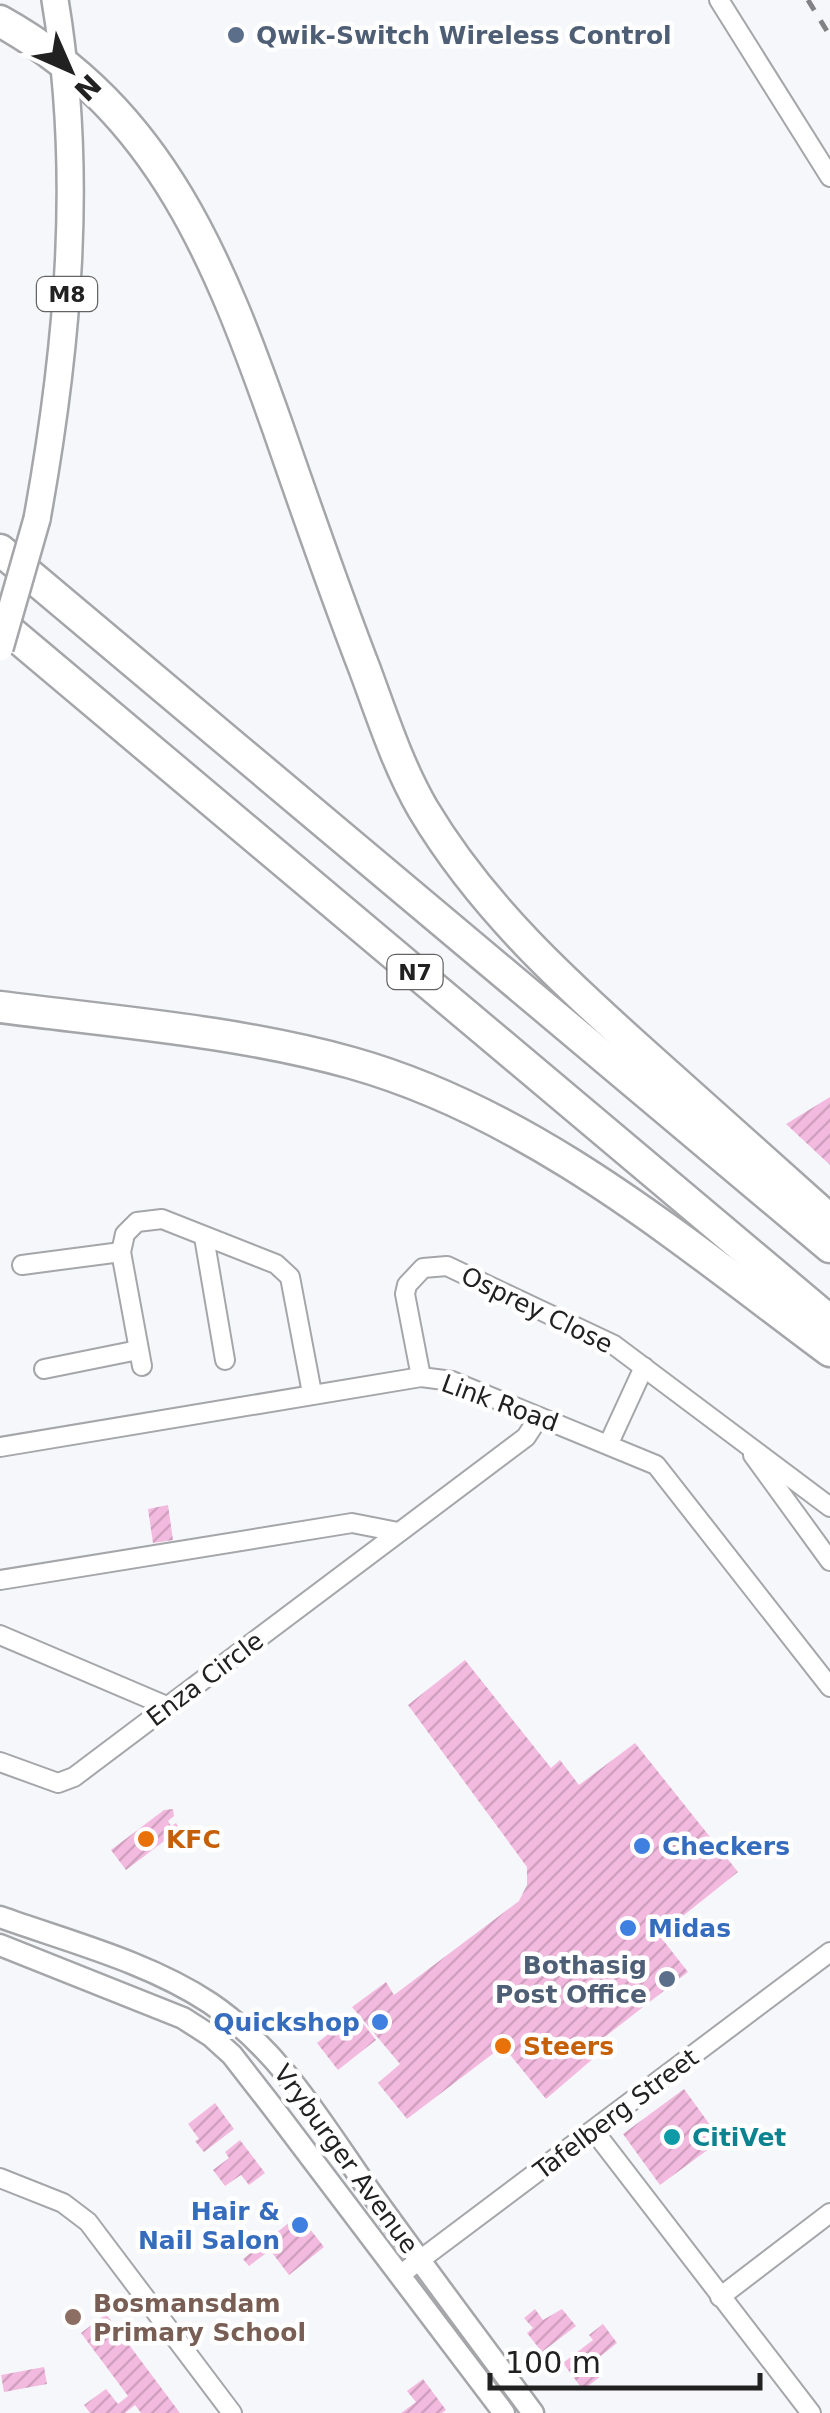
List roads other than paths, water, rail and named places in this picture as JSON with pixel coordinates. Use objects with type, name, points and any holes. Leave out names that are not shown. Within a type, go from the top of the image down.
[{"type":"highway","points":[[0,22],[64,66],[123,120],[155,158],[201,237],[245,336],[388,731],[420,803],[442,840],[519,937],[830,1220]]},
{"type":"highway","name":"N7","points":[[0,550],[830,1247]]},
{"type":"highway","name":"N7","points":[[0,623],[830,1321]]},
{"type":"highway","points":[[0,1007],[266,1044],[352,1064],[436,1093],[522,1135],[584,1174],[830,1351]]},
{"type":"main road","name":"M8","points":[[0,648],[37,519],[65,341],[70,184],[64,66],[54,0]]},
{"type":"street","points":[[719,0],[830,177]]},
{"type":"street","points":[[44,1369],[140,1358],[121,1252],[125,1234],[145,1219],[162,1220],[276,1264],[290,1277],[312,1393]]},
{"type":"street","points":[[204,1237],[224,1360]]},
{"type":"street","points":[[22,1265],[121,1252]]},
{"type":"street","name":"Osprey Close","points":[[421,1376],[404,1294],[423,1268],[446,1266],[614,1345],[830,1507]]},
{"type":"street","points":[[609,1443],[644,1367]]},
{"type":"street","name":"Link Road","points":[[0,1446],[421,1376],[452,1381],[609,1443],[647,1460],[663,1472],[830,1687]]},
{"type":"street","name":"Enza Circle","points":[[0,1762],[50,1781],[64,1782],[526,1437],[539,1417]]},
{"type":"street","name":"Osprey Close","points":[[741,1438],[830,1561]]},
{"type":"street","points":[[0,1580],[352,1523],[398,1532]]},
{"type":"street","points":[[0,1635],[169,1707]]},
{"type":"street","name":"Vryburger Avenue","points":[[0,1917],[176,1984],[234,2022],[285,2070],[534,2413]]},
{"type":"street","name":"Vryburger Avenue","points":[[0,1945],[183,2018],[211,2036],[253,2082],[504,2413]]},
{"type":"street","name":"Tafelberg Street","points":[[400,2275],[830,1952]]},
{"type":"street","points":[[594,2131],[810,2413]]},
{"type":"street","points":[[0,2178],[63,2203],[88,2222],[232,2413]]},
{"type":"street","points":[[720,2297],[830,2213]]},
{"type":"railway","points":[[808,0],[830,36]]},
{"type":"place","name":"Qwik-Switch Wireless Control","points":[[236,35]]},
{"type":"place","name":"KFC","points":[[146,1839]]},
{"type":"place","name":"Checkers","points":[[642,1846]]},
{"type":"place","name":"Midas","points":[[628,1928]]},
{"type":"place","name":"Bothasig Post Office","points":[[667,1979]]},
{"type":"place","name":"Quickshop","points":[[380,2022]]},
{"type":"place","name":"Steers","points":[[503,2046]]},
{"type":"place","name":"CitiVet","points":[[672,2137]]},
{"type":"place","name":"Hair & Nail Salon","points":[[300,2225]]},
{"type":"place","name":"Bosmansdam Primary School","points":[[73,2317]]}]
